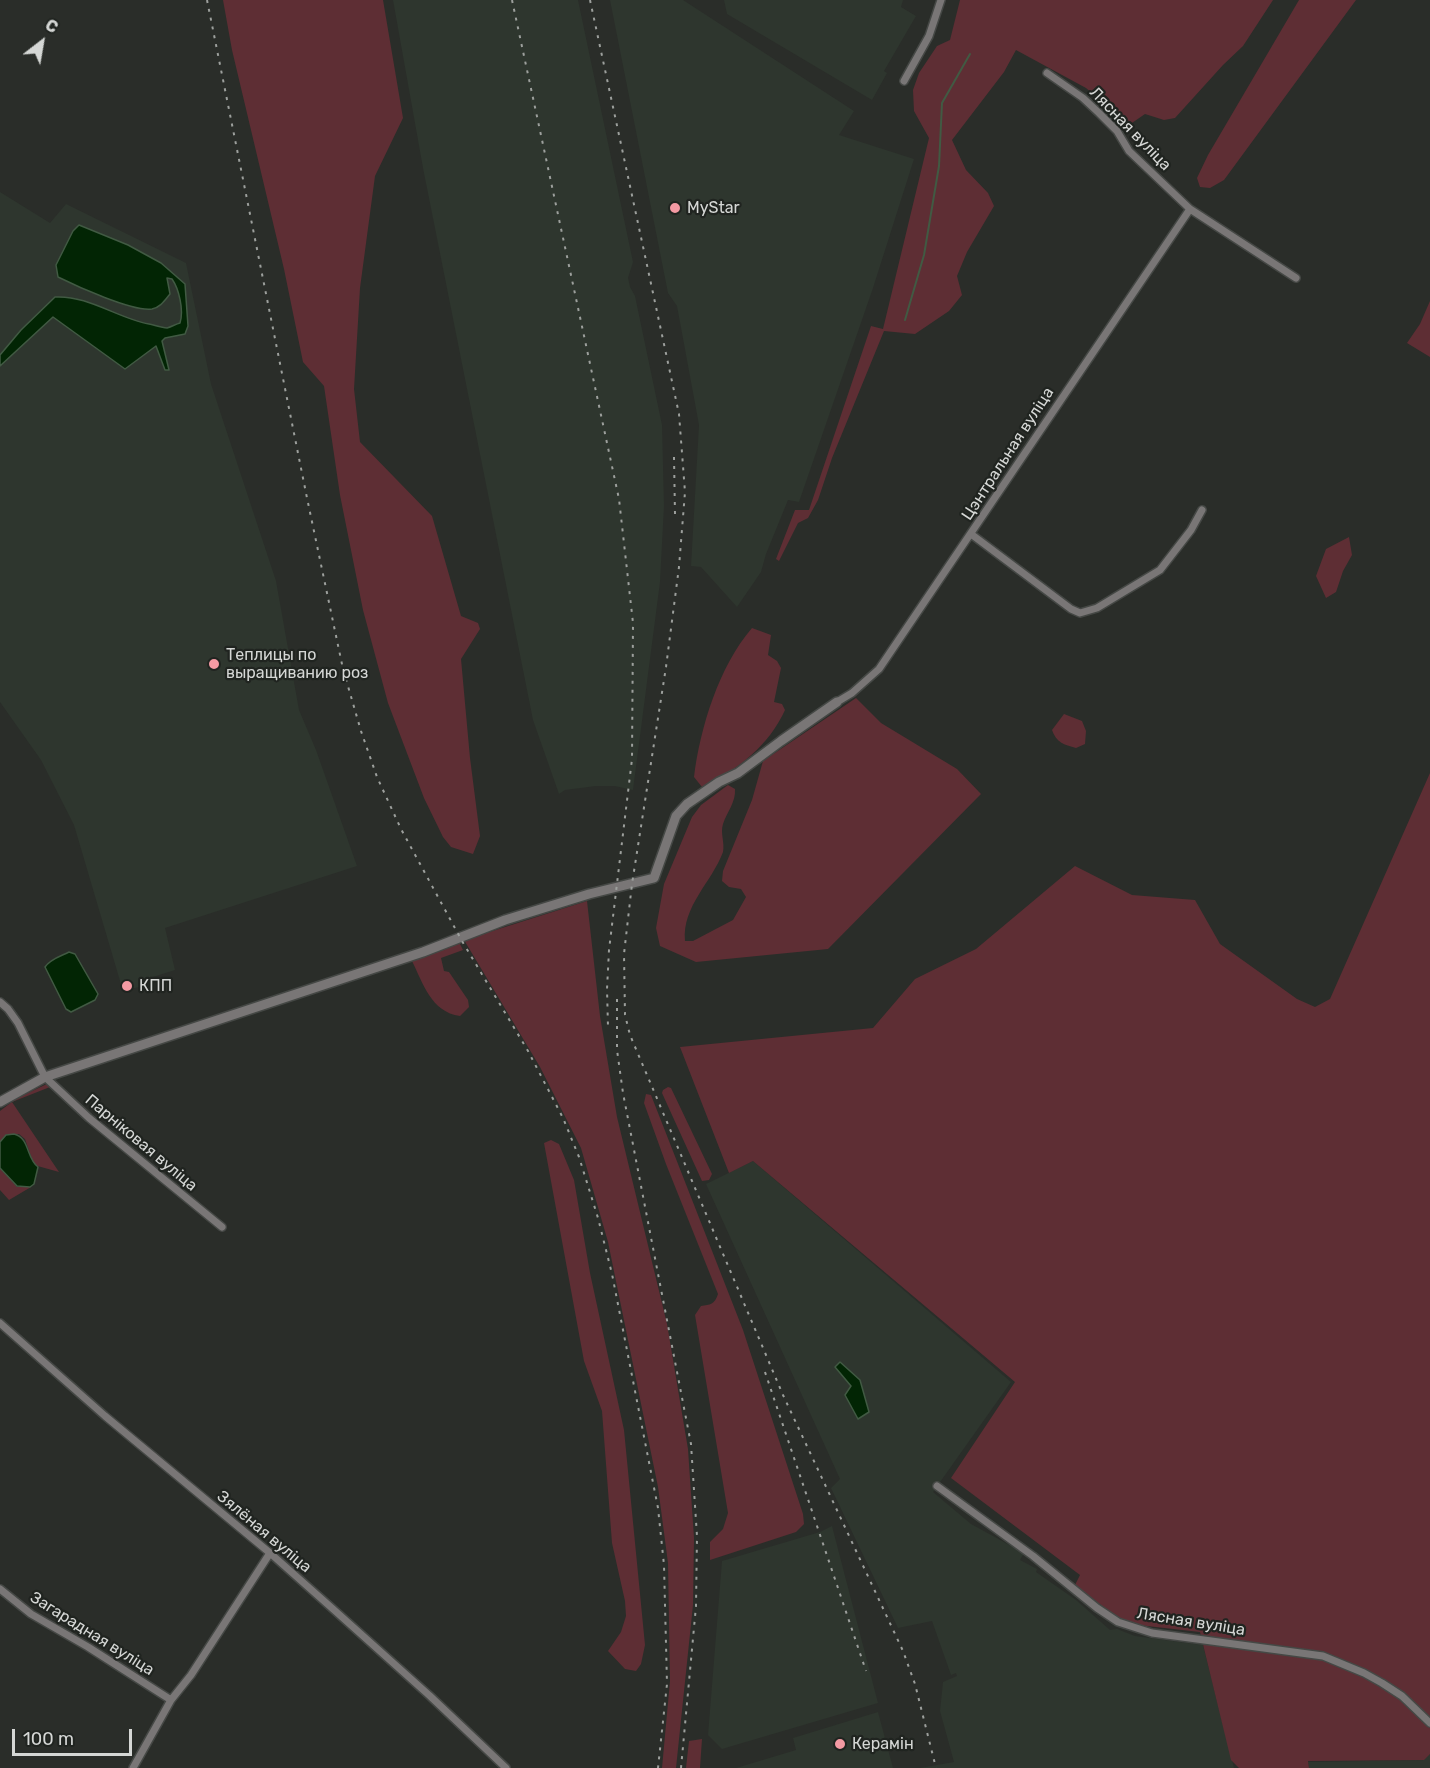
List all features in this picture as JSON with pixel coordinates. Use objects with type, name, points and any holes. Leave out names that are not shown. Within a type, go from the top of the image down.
[{"type":"street","points":[[904,81],[929,36],[941,0]]},
{"type":"street","name":"Лясная вуліца","points":[[1047,73],[1083,98],[1099,113],[1117,131],[1130,150],[1190,209],[1296,278]]},
{"type":"street","name":"Цэнтральная вуліца","points":[[837,702],[852,693],[879,669],[971,534],[1014,466],[1190,209]]},
{"type":"street","points":[[971,534],[1071,609],[1080,613],[1097,608],[1160,570],[1191,530],[1202,510]]},
{"type":"street","points":[[0,1102],[45,1077],[423,952],[505,920],[589,894],[654,878],[676,816],[682,809],[719,782],[738,773],[837,702]]},
{"type":"street","points":[[0,1002],[18,1023],[45,1077]]},
{"type":"street","name":"Парніковая вуліца","points":[[45,1077],[89,1118],[222,1227]]},
{"type":"street","name":"Зялёная вуліца","points":[[0,1323],[105,1416],[270,1553],[507,1768]]},
{"type":"street","name":"Лясная вуліца","points":[[937,1486],[1034,1556],[1097,1608],[1118,1622],[1152,1632],[1323,1656],[1382,1683],[1402,1696],[1430,1723]]},
{"type":"street","points":[[133,1768],[171,1701],[191,1675],[270,1553]]},
{"type":"street","name":"Загарадная вуліца","points":[[0,1589],[31,1614],[88,1647],[171,1701]]},
{"type":"shaded area","points":[[223,0],[383,0],[403,118],[375,176],[360,288],[354,389],[360,442],[432,516],[461,616],[478,623],[480,629],[461,659],[480,836],[473,854],[451,847],[443,837],[424,798],[388,703],[363,610],[340,495],[324,386],[303,362],[284,269],[232,50]]},
{"type":"shaded area","points":[[393,0],[578,0],[633,262],[628,278],[635,296],[662,425],[664,506],[660,582],[633,790],[615,786],[596,786],[565,790],[559,794],[533,720],[423,168]]},
{"type":"shaded area","points":[[610,0],[683,0],[854,111],[839,135],[914,159],[873,288],[799,502],[788,500],[761,572],[737,607],[701,567],[691,566],[699,425],[677,306],[668,293]]},
{"type":"shaded area","points":[[724,0],[903,0],[901,7],[916,16],[884,71],[887,73],[872,100],[727,14]]},
{"type":"shaded area","points":[[960,0],[1273,0],[1243,46],[1175,118],[1164,120],[1145,114],[1129,125],[1086,88],[1016,50],[1004,72],[952,140],[966,170],[988,193],[994,206],[967,252],[957,276],[962,295],[949,311],[915,334],[884,331],[832,458],[818,500],[808,518],[798,523],[779,561],[776,559],[795,510],[809,510],[871,326],[883,329],[929,138],[914,111],[913,90],[919,73],[937,46],[950,40]]},
{"type":"shaded area","points":[[1299,0],[1356,0],[1224,180],[1210,188],[1200,187],[1197,178],[1208,155]]},
{"type":"shaded area","points":[[0,192],[50,223],[66,204],[186,263],[211,384],[276,581],[299,710],[316,750],[357,866],[165,928],[175,970],[150,978],[151,984],[123,991],[74,825],[41,760],[0,702]]},
{"type":"shaded area","points":[[79,225],[128,245],[161,263],[185,284],[188,326],[185,334],[165,338],[162,341],[169,370],[165,370],[156,346],[125,369],[53,317],[0,366],[0,355],[21,330],[55,297],[67,297],[91,303],[137,321],[163,328],[180,323],[180,300],[172,279],[167,278],[170,294],[162,303],[152,309],[143,309],[105,298],[58,277],[56,265],[73,231]]},
{"type":"shaded area","points":[[1430,301],[1430,357],[1407,343],[1420,324]]},
{"type":"shaded area","points":[[1349,537],[1352,555],[1343,571],[1336,592],[1326,598],[1316,576],[1326,549]]},
{"type":"shaded area","points":[[752,628],[771,635],[768,655],[777,661],[781,668],[774,702],[782,704],[785,710],[770,735],[752,754],[706,787],[702,787],[694,777],[706,718],[730,660]]},
{"type":"shaded area","points":[[856,698],[881,723],[957,769],[981,794],[828,949],[696,962],[660,946],[656,928],[664,884],[692,817],[701,805],[728,785],[735,789],[733,803],[722,827],[723,852],[693,905],[685,928],[685,941],[693,941],[733,920],[746,897],[741,889],[729,887],[722,881],[723,871],[752,800],[763,761]]},
{"type":"shaded area","points":[[1064,714],[1082,721],[1086,731],[1085,744],[1076,748],[1058,740],[1052,730]]},
{"type":"shaded area","points":[[1430,773],[1430,1754],[1424,1760],[1308,1761],[1309,1768],[1239,1768],[1231,1760],[1200,1632],[1138,1625],[1118,1618],[1075,1585],[1080,1575],[951,1478],[1015,1382],[753,1161],[729,1173],[680,1047],[873,1028],[915,979],[976,949],[1075,866],[1132,895],[1195,900],[1220,944],[1297,999],[1315,1007],[1330,999]]},
{"type":"shaded area","points":[[587,901],[600,1016],[617,1117],[667,1324],[688,1449],[694,1538],[693,1605],[676,1768],[662,1768],[670,1681],[668,1563],[658,1487],[608,1242],[581,1148],[540,1067],[464,940]]},
{"type":"shaded area","points":[[459,942],[463,950],[441,958],[444,971],[449,972],[468,1000],[469,1007],[460,1016],[442,1009],[435,1003],[424,987],[412,961]]},
{"type":"shaded area","points":[[69,952],[75,954],[98,994],[95,1000],[71,1012],[66,1009],[45,967]]},
{"type":"shaded area","points":[[47,1084],[50,1087],[12,1102],[59,1172],[34,1165],[25,1139],[19,1134],[6,1135],[0,1143],[0,1111],[17,1098]]},
{"type":"shaded area","points":[[668,1087],[671,1088],[712,1174],[709,1180],[702,1181],[662,1093]]},
{"type":"shaded area","points":[[646,1094],[651,1095],[743,1330],[803,1514],[804,1524],[796,1532],[710,1560],[710,1542],[723,1529],[728,1513],[695,1315],[701,1306],[714,1302],[718,1294],[644,1103]]},
{"type":"shaded area","points":[[14,1134],[23,1140],[31,1159],[38,1167],[34,1184],[30,1187],[17,1186],[0,1168],[0,1142],[6,1135]]},
{"type":"shaded area","points":[[551,1140],[559,1144],[574,1180],[590,1273],[624,1430],[645,1645],[641,1664],[636,1671],[625,1669],[608,1651],[621,1632],[626,1616],[625,1601],[612,1543],[602,1411],[584,1361],[544,1143]]},
{"type":"shaded area","points":[[753,1161],[1011,1382],[933,1492],[971,1524],[1024,1553],[1020,1560],[1037,1569],[1036,1572],[1076,1600],[1110,1630],[1117,1629],[1135,1636],[1203,1645],[1234,1768],[920,1768],[954,1762],[940,1711],[943,1682],[957,1676],[956,1673],[951,1675],[932,1621],[898,1628],[831,1488],[840,1479],[706,1184]]},
{"type":"shaded area","points":[[0,1168],[17,1187],[31,1187],[9,1200],[0,1190]]},
{"type":"shaded area","points":[[840,1362],[860,1380],[869,1412],[858,1419],[845,1395],[851,1386],[835,1367]]},
{"type":"shaded area","points":[[832,1526],[878,1703],[722,1749],[708,1735],[722,1561],[820,1532]]},
{"type":"shaded area","name":"Керамін","points":[[878,1712],[893,1768],[736,1768],[796,1750],[793,1738]]},
{"type":"shaded area","points":[[702,1739],[700,1768],[686,1768],[689,1741]]},
{"type":"shaded area","points":[[1430,1754],[1430,1768],[1309,1768],[1308,1762],[1423,1760]]},
{"type":"waterway","points":[[905,320],[924,255],[939,166],[942,103],[970,54]]},
{"type":"railway","points":[[207,0],[343,669],[361,731],[377,777],[401,829],[462,941],[528,1051],[563,1118],[579,1157],[598,1218],[612,1274],[658,1508],[664,1565],[667,1684],[658,1768]]},
{"type":"railway","points":[[512,0],[619,499],[633,623],[632,759],[609,950],[608,1027]]},
{"type":"railway","points":[[590,0],[679,414],[685,492],[679,567],[666,667],[632,884],[624,954],[625,1015],[630,1035],[783,1395],[903,1651],[915,1684],[936,1768]]},
{"type":"railway","points":[[674,457],[675,514]]},
{"type":"railway","points":[[617,999],[617,1050],[623,1093],[691,1444],[697,1536],[696,1606],[681,1768]]},
{"type":"railway","points":[[765,1372],[866,1671]]},
{"type":"place","name":"MyStar","points":[[675,208]]},
{"type":"place","name":"Теплицы по выращиванию роз","points":[[214,664]]},
{"type":"place","name":"КПП","points":[[127,986]]},
{"type":"place","name":"Керамін","points":[[840,1744]]}]
